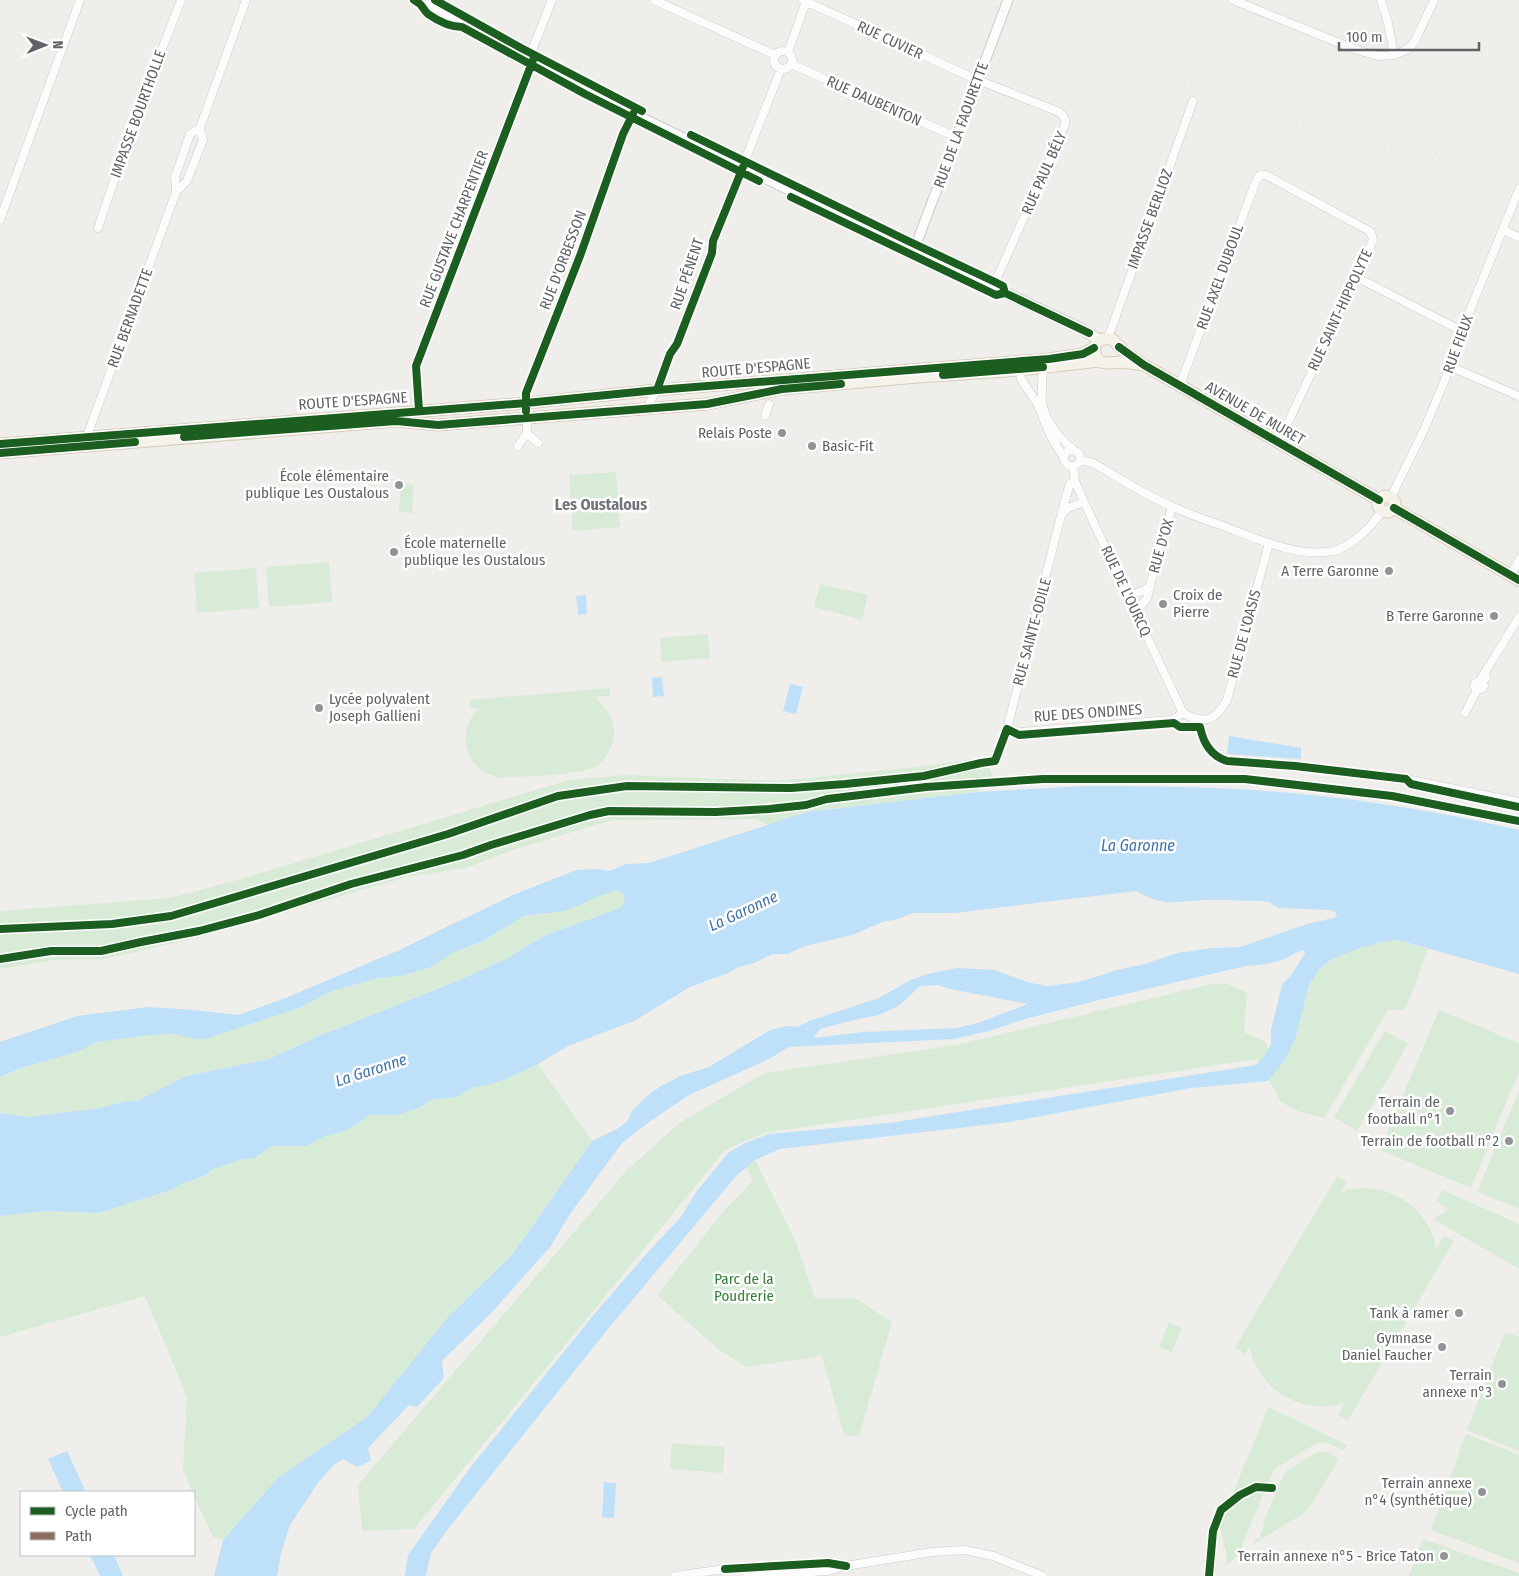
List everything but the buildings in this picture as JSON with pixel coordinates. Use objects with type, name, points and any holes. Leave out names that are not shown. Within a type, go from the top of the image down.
[{"type":"main road","points":[[424,0],[633,114],[1082,329],[1101,342],[1115,341],[1119,347],[1119,356],[1112,362],[1104,363],[1096,357],[1101,342]]},
{"type":"main road","name":"ROUTE D'ESPAGNE","points":[[1041,363],[1083,354],[1101,342]]},
{"type":"main road","name":"AVENUE DE MURET","points":[[1119,347],[1144,365],[1515,578]]},
{"type":"main road","name":"ROUTE D'ESPAGNE","points":[[0,444],[87,441],[396,421],[438,425],[706,404],[782,389],[918,377],[1041,363],[1099,361]]},
{"type":"main road","name":"AVENUE DE MURET","points":[[1112,362],[1144,365]]},
{"type":"main road","name":"ROUTE D'ESPAGNE","points":[[0,453],[141,433],[526,403],[657,390],[1021,365]]},
{"type":"street","points":[[0,220],[80,0]]},
{"type":"street","name":"IMPASSE BOURTHOLLE","points":[[98,228],[133,125],[181,0]]},
{"type":"street","name":"RUE BERNADETTE","points":[[176,192],[187,181],[203,140],[200,128],[246,0]]},
{"type":"street","name":"RUE GUSTAVE CHARPENTIER","points":[[419,410],[416,366],[552,0]]},
{"type":"street","points":[[654,0],[774,55]]},
{"type":"street","name":"RUE DE LA FAOURETTE","points":[[914,250],[1008,0]]},
{"type":"street","points":[[1233,0],[1354,49],[1378,56],[1394,55],[1408,49],[1415,41],[1434,0]]},
{"type":"street","points":[[1381,0],[1388,23],[1394,55]]},
{"type":"street","points":[[788,52],[805,1]]},
{"type":"street","name":"RUE CUVIER","points":[[805,1],[978,80]]},
{"type":"street","points":[[780,50],[788,52],[793,60],[792,64],[787,69],[781,69],[774,64],[774,55],[780,50]]},
{"type":"street","name":"RUE DAUBENTON","points":[[792,64],[956,137]]},
{"type":"street","name":"RUE PÉNENT","points":[[657,390],[670,354],[677,344],[712,253],[713,241],[781,69]]},
{"type":"street","name":"RUE PAUL BÉLY","points":[[978,80],[1059,112],[1066,120],[993,287]]},
{"type":"street","name":"IMPASSE BERLIOZ","points":[[1101,342],[1194,102]]},
{"type":"street","name":"RUE D'ORBESSON","points":[[526,418],[526,393],[580,256],[623,134],[633,114]]},
{"type":"street","name":"RUE BERNADETTE","points":[[87,441],[176,192],[175,178],[190,134],[200,128]]},
{"type":"street","name":"RUE AXEL DUBOUL","points":[[1180,385],[1256,181],[1260,176],[1266,175]]},
{"type":"street","name":"RUE SAINT-HIPPOLYTE","points":[[1266,175],[1371,232],[1373,240],[1279,442]]},
{"type":"street","name":"RUE FIEUX","points":[[1080,460],[1093,463],[1172,507],[1269,543],[1307,552],[1335,550],[1348,544],[1368,529],[1386,504],[1424,430],[1519,189]]},
{"type":"street","points":[[1503,230],[1519,237]]},
{"type":"street","points":[[1360,279],[1462,331]]},
{"type":"street","points":[[1021,365],[1021,379],[1037,404],[1051,437],[1064,456],[1065,464],[1073,467],[1079,463],[1078,453],[1056,432],[1042,402],[1041,363]]},
{"type":"street","points":[[1449,366],[1519,396]]},
{"type":"street","points":[[648,408],[657,390]]},
{"type":"street","points":[[765,416],[769,404]]},
{"type":"street","points":[[518,446],[526,433],[526,418]]},
{"type":"street","points":[[526,433],[538,443]]},
{"type":"street","points":[[1064,456],[1067,452],[1074,450]]},
{"type":"street","name":"RUE DE L'OURCQ","points":[[1073,467],[1075,481],[1084,502],[1183,714]]},
{"type":"street","name":"RUE SAINTE-ODILE","points":[[1000,749],[1007,729],[1070,484],[1075,481]]},
{"type":"street","points":[[1062,514],[1068,508],[1084,502]]},
{"type":"street","name":"RUE D'OX","points":[[1135,610],[1148,598],[1172,507]]},
{"type":"street","name":"RUE DE L'OASIS","points":[[1210,718],[1220,713],[1227,700],[1269,543]]},
{"type":"street","points":[[1515,578],[1519,560]]},
{"type":"street","name":"RUE D'OX","points":[[1129,596],[1145,590],[1150,585]]},
{"type":"street","points":[[1465,713],[1477,690],[1474,687],[1475,683],[1479,682],[1518,616]]},
{"type":"street","name":"RUE DES ONDINES","points":[[1007,729],[1020,732],[1172,720],[1183,714],[1194,719],[1210,718]]},
{"type":"street","points":[[1406,779],[1519,802]]},
{"type":"street","points":[[746,1576],[828,1571],[846,1566],[944,1551],[965,1550],[993,1556],[1043,1576]]},
{"type":"street","points":[[675,1576],[725,1569],[828,1563],[846,1566]]},
{"type":"street","points":[[845,1576],[846,1566]]},
{"type":"green space","points":[[616,472],[620,527],[573,531],[569,475]]},
{"type":"green space","points":[[401,484],[414,485],[412,513],[399,512]]},
{"type":"green space","points":[[329,562],[332,602],[269,607],[266,567]]},
{"type":"green space","points":[[256,568],[259,608],[197,613],[194,573]]},
{"type":"green space","points":[[820,584],[868,595],[862,620],[814,607]]},
{"type":"green space","points":[[708,634],[710,658],[662,662],[660,638]]},
{"type":"green space","points":[[610,688],[610,696],[595,697],[612,719],[614,730],[610,749],[606,757],[597,766],[565,774],[501,778],[479,768],[467,750],[465,740],[467,729],[471,718],[479,708],[470,708],[470,700]]},
{"type":"green space","points":[[987,757],[992,776],[977,792],[807,812],[767,825],[756,819],[613,820],[515,849],[466,868],[407,877],[201,937],[105,959],[54,960],[0,969],[0,911],[170,898],[237,880],[569,780],[623,775],[778,781],[926,766]]},
{"type":"green space","points":[[617,890],[624,895],[625,900],[620,908],[546,935],[504,960],[450,984],[321,1035],[269,1059],[186,1076],[137,1101],[126,1101],[100,1108],[29,1117],[0,1113],[0,1077],[18,1069],[79,1051],[97,1042],[175,1034],[195,1039],[206,1039],[299,1008],[332,991],[378,978],[400,976],[429,968],[454,952],[483,941],[524,916],[544,914],[580,905]]},
{"type":"green space","points":[[1398,940],[1428,949],[1408,1003],[1405,1010],[1388,1010],[1324,1118],[1298,1111],[1281,1102],[1257,1059],[764,1133],[725,1150],[414,1529],[362,1531],[358,1485],[627,1170],[682,1121],[765,1073],[956,1045],[1212,984],[1228,984],[1247,993],[1244,1032],[1265,1041],[1277,1069],[1296,1037],[1309,985],[1319,969],[1332,959],[1360,948],[1381,942]]},
{"type":"green space","name":"Terrain de football n°1","points":[[1439,1010],[1519,1043],[1519,1071],[1471,1188],[1380,1150]]},
{"type":"green space","points":[[1385,1031],[1408,1044],[1357,1131],[1334,1117]]},
{"type":"green space","points":[[538,1064],[592,1141],[513,1254],[447,1318],[368,1416],[278,1478],[223,1540],[213,1537],[195,1498],[195,1491],[192,1491],[183,1469],[187,1397],[145,1296],[0,1337],[0,1216],[44,1211],[99,1213],[171,1190],[206,1175],[213,1169],[243,1159],[255,1158],[272,1146],[306,1146],[326,1136],[346,1131],[370,1115],[383,1115],[421,1107],[430,1100],[456,1097],[474,1087],[506,1079]]},
{"type":"green space","name":"Terrain de football n°2","points":[[1519,1091],[1519,1209],[1477,1192]]},
{"type":"green space","name":"Parc de la Poudrerie","points":[[755,1160],[795,1240],[815,1298],[855,1298],[892,1322],[859,1436],[844,1435],[822,1356],[746,1367],[718,1349],[657,1295],[723,1212],[753,1181],[746,1167]]},
{"type":"green space","points":[[1337,1176],[1347,1182],[1341,1192],[1357,1188],[1373,1189],[1388,1192],[1402,1199],[1425,1220],[1432,1234],[1436,1249],[1444,1236],[1454,1241],[1348,1420],[1338,1415],[1344,1403],[1329,1406],[1313,1406],[1284,1396],[1272,1387],[1262,1375],[1254,1361],[1250,1346],[1245,1354],[1235,1348]]},
{"type":"green space","points":[[1442,1190],[1519,1224],[1519,1269],[1433,1219],[1448,1210],[1437,1201]]},
{"type":"green space","points":[[1169,1322],[1182,1328],[1172,1352],[1159,1347]]},
{"type":"green space","name":"Terrain annexe n°3","points":[[1505,1332],[1519,1337],[1519,1451],[1467,1430]]},
{"type":"green space","points":[[1268,1407],[1347,1445],[1343,1450],[1328,1443],[1317,1443],[1274,1469],[1239,1553],[1225,1566],[1227,1557],[1220,1527]]},
{"type":"green space","name":"Terrain annexe n°4 (synthétique)","points":[[1466,1434],[1519,1455],[1519,1563],[1431,1530]]},
{"type":"green space","points":[[672,1443],[725,1447],[723,1473],[670,1469]]},
{"type":"green space","points":[[1317,1452],[1328,1452],[1339,1459],[1309,1508],[1301,1515],[1253,1544],[1256,1538],[1259,1538],[1265,1523],[1263,1522],[1284,1474]]},
{"type":"green space","name":"Terrain annexe n°5 - Brice Taton","points":[[1423,1539],[1519,1573],[1519,1576],[1409,1576]]},
{"type":"water","points":[[586,595],[587,614],[578,615],[576,596]]},
{"type":"water","points":[[662,677],[664,696],[653,697],[652,678]]},
{"type":"water","points":[[790,684],[803,687],[796,714],[783,711]]},
{"type":"water","points":[[1229,736],[1301,748],[1301,759],[1227,754]]},
{"type":"water","name":"La Garonne","points":[[1085,786],[1232,789],[1291,793],[1445,814],[1519,830],[1519,974],[1398,940],[1381,942],[1332,959],[1319,969],[1309,985],[1296,1037],[1284,1061],[1268,1081],[1192,1088],[1009,1122],[780,1149],[755,1160],[736,1176],[608,1329],[448,1529],[431,1553],[426,1576],[405,1576],[408,1555],[470,1468],[592,1317],[680,1218],[697,1191],[728,1153],[745,1143],[769,1134],[889,1123],[1256,1065],[1264,1057],[1271,1044],[1271,1030],[1282,985],[1292,974],[1305,953],[1303,950],[1278,961],[1246,966],[1095,1001],[954,1039],[789,1047],[769,1059],[689,1095],[622,1143],[570,1214],[550,1247],[494,1310],[442,1361],[444,1378],[417,1407],[409,1405],[368,1448],[371,1460],[357,1467],[343,1459],[335,1464],[320,1480],[290,1525],[281,1553],[277,1576],[214,1576],[223,1540],[278,1478],[368,1416],[447,1318],[513,1254],[592,1141],[619,1128],[628,1120],[632,1111],[647,1096],[661,1086],[680,1076],[709,1067],[770,1030],[787,1026],[797,1027],[809,1021],[879,998],[909,981],[927,974],[957,968],[995,970],[1027,982],[1048,986],[1079,982],[1177,953],[1212,948],[1240,947],[1310,923],[1334,918],[1337,914],[1329,910],[1278,908],[1269,902],[1262,901],[1163,902],[1136,891],[955,913],[913,913],[895,920],[885,921],[852,935],[805,946],[788,954],[773,954],[752,964],[739,967],[690,987],[634,1021],[568,1046],[538,1064],[506,1079],[474,1087],[456,1097],[430,1100],[421,1107],[396,1115],[370,1115],[346,1131],[326,1136],[306,1146],[272,1146],[255,1158],[243,1159],[213,1169],[206,1175],[171,1190],[99,1213],[44,1211],[0,1216],[0,1113],[29,1117],[100,1108],[126,1101],[137,1101],[186,1076],[269,1059],[321,1035],[450,984],[504,960],[546,935],[620,908],[625,900],[624,895],[617,890],[564,911],[524,916],[483,941],[454,952],[429,968],[400,976],[378,978],[332,991],[299,1008],[206,1039],[195,1039],[174,1034],[97,1042],[79,1051],[18,1069],[0,1077],[0,1042],[77,1016],[148,1007],[239,1015],[288,997],[397,951],[513,895],[576,870],[597,869],[609,871],[626,864],[649,863],[807,812],[977,792]],"holes":[[[938,985],[1028,1004],[978,1023],[956,1028],[863,1032],[814,1038],[820,1029],[879,1015],[900,1005],[920,986]]]},
{"type":"water","points":[[67,1451],[85,1490],[63,1491],[48,1459]]},
{"type":"water","points":[[604,1482],[616,1483],[614,1518],[602,1517]]},
{"type":"water","points":[[90,1556],[114,1556],[123,1576],[100,1576]]},
{"type":"railway","points":[[976,0],[1136,66],[1268,113],[1375,144],[1519,177]]},
{"type":"marked path","points":[[1356,277],[1360,279]]},
{"type":"cycle path","points":[[414,0],[428,14],[440,21],[462,27],[585,94],[759,181]]},
{"type":"cycle path","points":[[435,0],[521,48],[642,111]]},
{"type":"cycle path","points":[[419,410],[416,366],[533,60]]},
{"type":"cycle path","points":[[526,411],[526,393],[580,256],[623,134],[633,114]]},
{"type":"cycle path","points":[[691,135],[1003,286],[1005,293]]},
{"type":"cycle path","points":[[657,390],[670,354],[677,344],[712,253],[713,241],[743,167]]},
{"type":"cycle path","points":[[791,197],[996,295],[1005,293]]},
{"type":"cycle path","points":[[1005,293],[1089,333]]},
{"type":"cycle path","points":[[1119,347],[1144,365],[1379,500]]},
{"type":"cycle path","points":[[0,444],[526,403],[657,390],[1049,359],[1083,354],[1094,348]]},
{"type":"cycle path","points":[[943,375],[1043,367]]},
{"type":"cycle path","points":[[184,437],[396,421],[438,425],[707,404],[782,389],[841,384]]},
{"type":"cycle path","points":[[0,453],[135,442]]},
{"type":"cycle path","points":[[1394,508],[1519,580]]},
{"type":"cycle path","points":[[0,929],[112,924],[171,916],[448,834],[558,796],[627,786],[791,788],[924,776],[995,761],[1007,729],[1019,735],[1174,723],[1180,727],[1200,727],[1203,738],[1212,752],[1227,761],[1295,766],[1406,779],[1411,784],[1519,807]]},
{"type":"cycle path","points":[[0,959],[51,951],[101,951],[199,931],[259,915],[351,884],[463,855],[590,815],[609,811],[716,812],[769,809],[806,805],[827,799],[926,787],[1043,779],[1245,779],[1392,796],[1519,821]]},
{"type":"cycle path","points":[[1209,1576],[1213,1531],[1221,1510],[1240,1495],[1256,1487],[1272,1488]]},
{"type":"cycle path","points":[[725,1569],[828,1563],[846,1566]]},
{"type":"place","name":"Relais Poste","points":[[782,433]]},
{"type":"place","name":"Basic-Fit","points":[[812,446]]},
{"type":"place","name":"École élémentaire publique Les Oustalous","points":[[399,485]]},
{"type":"place","name":"École maternelle publique les Oustalous","points":[[394,552]]},
{"type":"place","name":"A Terre Garonne","points":[[1389,571]]},
{"type":"place","name":"Croix de Pierre","points":[[1163,604]]},
{"type":"place","name":"B Terre Garonne","points":[[1494,616]]},
{"type":"place","name":"Lycée polyvalent Joseph Gallieni","points":[[319,708]]},
{"type":"place","name":"Terrain de football n°1","points":[[1450,1111]]},
{"type":"place","name":"Terrain de football n°2","points":[[1509,1141]]},
{"type":"place","name":"Tank à ramer","points":[[1459,1313]]},
{"type":"place","name":"Gymnase Daniel Faucher","points":[[1442,1347]]},
{"type":"place","name":"Terrain annexe n°3","points":[[1502,1384]]},
{"type":"place","name":"Terrain annexe n°4 (synthétique)","points":[[1482,1492]]},
{"type":"place","name":"Terrain annexe n°5 - Brice Taton","points":[[1444,1556]]},
{"type":"district","name":"Les Oustalous","points":[[601,504]]}]
